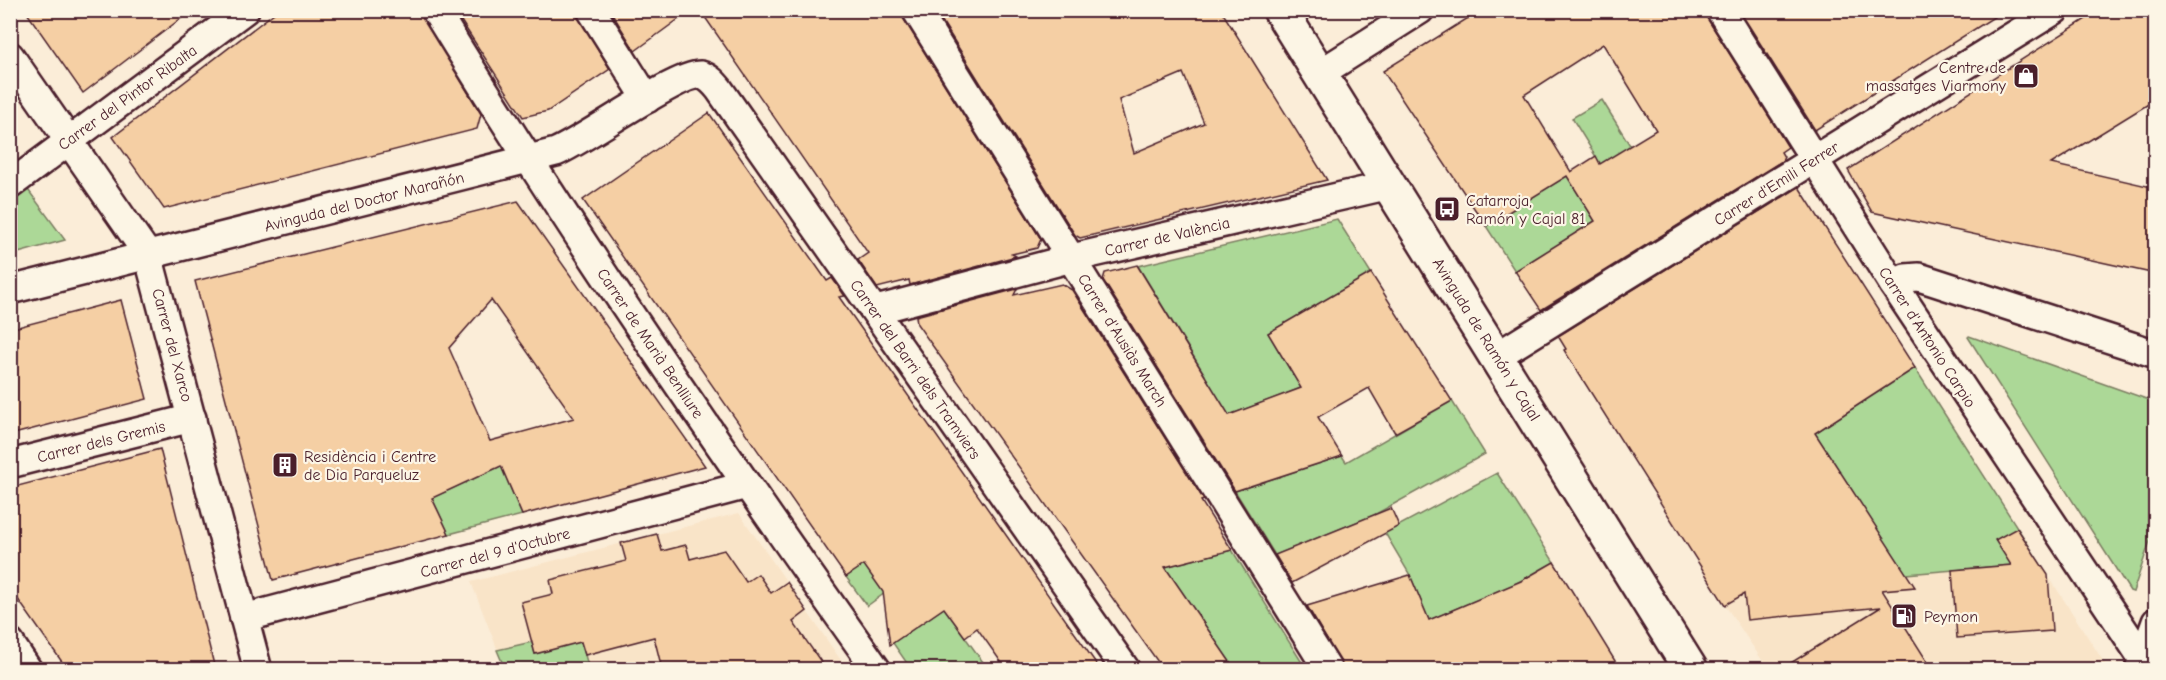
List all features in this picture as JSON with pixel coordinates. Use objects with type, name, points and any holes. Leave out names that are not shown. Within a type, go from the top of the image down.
[{"type":"street","name":"Carrer del Pintor Ribalta","points":[[10,184],[245,10]]},
{"type":"street","name":"Carrer de Marià Benlliure","points":[[435,10],[527,160],[747,485],[877,669]]},
{"type":"street","points":[[591,10],[647,99]]},
{"type":"street","name":"Carrer d'Ausiàs March","points":[[916,10],[1328,669]]},
{"type":"street","name":"Avinguda de Ramón y Cajal","points":[[1280,10],[1497,356],[1689,669]]},
{"type":"street","points":[[1319,74],[1420,10]]},
{"type":"street","name":"Carrer d'Antonio Carpio","points":[[1720,10],[1893,284],[2146,664]]},
{"type":"street","name":"Carrer d'Emili Ferrer","points":[[1497,356],[2055,10]]},
{"type":"street","name":"Carrer del Xarco","points":[[10,56],[148,255],[258,669]]},
{"type":"street","name":"Avinguda del Doctor Marañón","points":[[10,290],[527,160],[578,142],[675,81],[701,75]]},
{"type":"street","name":"Carrer del Barri dels Tramviers","points":[[701,75],[710,79],[719,88],[1126,669]]},
{"type":"street","name":"Carrer de València","points":[[876,310],[1072,258],[1390,185]]},
{"type":"street","points":[[1893,284],[1905,278],[1919,277],[2156,354]]},
{"type":"street","name":"Carrer dels Gremis","points":[[10,464],[192,418]]},
{"type":"street","name":"Carrer del 9 d'Octubre","points":[[244,618],[747,485]]},
{"type":"street","points":[[2146,664],[2156,622]]},
{"type":"street","points":[[10,643],[28,669]]},
{"type":"shaded area","points":[[739,513],[847,669],[505,669],[471,582]]},
{"type":"shaded area","name":"Peymon","points":[[2040,563],[2109,670],[1768,669],[1725,605],[1789,565],[1800,583]]},
{"type":"green space","points":[[1602,100],[1678,223],[1648,241],[1572,118]]},
{"type":"green space","points":[[1567,176],[1595,221],[1515,271],[1486,226]]},
{"type":"green space","points":[[26,187],[65,240],[11,255],[11,199]]},
{"type":"green space","points":[[1337,219],[1371,273],[1268,333],[1301,388],[1195,428],[1174,394],[1205,375],[1138,266]]},
{"type":"green space","points":[[1969,336],[2155,402],[2155,526],[2133,592],[2130,591]]},
{"type":"green space","points":[[1915,368],[2040,563],[1906,574],[1815,433]]},
{"type":"green space","points":[[1452,401],[1485,454],[1374,515],[1275,555],[1235,491],[1342,456],[1346,462]]},
{"type":"green space","points":[[501,466],[522,515],[449,534],[432,498]]},
{"type":"green space","points":[[1497,473],[1554,562],[1513,585],[1429,620],[1410,575],[1385,533]]},
{"type":"green space","points":[[910,533],[929,561],[867,606],[846,577]]},
{"type":"green space","points":[[1232,550],[1306,669],[1235,669],[1165,567]]},
{"type":"green space","points":[[944,608],[988,669],[911,669],[893,643]]},
{"type":"green space","points":[[581,641],[589,669],[505,669],[497,650],[532,642],[535,654]]},
{"type":"building","points":[[25,10],[192,10],[83,93]]},
{"type":"building","points":[[278,10],[419,10],[481,114],[477,129],[164,209],[113,137]]},
{"type":"building","points":[[454,10],[575,10],[610,69],[548,111],[523,117]]},
{"type":"building","points":[[610,10],[691,10],[635,51]]},
{"type":"building","points":[[700,10],[900,10],[1041,239],[1037,248],[1012,254],[1016,256],[910,285],[909,280],[877,288],[858,260],[868,253]]},
{"type":"building","points":[[935,10],[1221,10],[1327,180],[1080,238],[1075,235]],"holes":[[[1183,73],[1204,123],[1134,153],[1119,100]]]},
{"type":"building","points":[[1481,10],[1704,10],[1788,147],[1781,152],[1784,157],[1782,161],[1541,310],[1515,271],[1595,221],[1567,176],[1486,226],[1383,71]],"holes":[[[1603,44],[1656,130],[1600,164],[1596,156],[1571,172],[1524,95]]]},
{"type":"building","points":[[1739,10],[2005,10],[1815,130]]},
{"type":"building","points":[[2100,10],[2156,10],[2155,100],[2051,164],[2156,188],[2156,274],[1872,212],[1848,170]]},
{"type":"building","points":[[709,113],[827,281],[832,278],[845,296],[839,297],[1100,669],[1006,669],[977,628],[965,637],[944,608],[890,645],[883,592],[864,565],[846,577],[583,200]]},
{"type":"building","points":[[1799,187],[1915,368],[1815,433],[1915,587],[1882,590],[1932,669],[1781,669],[1881,607],[1747,620],[1744,594],[1725,605],[1564,350],[1566,349],[1558,336]]},
{"type":"building","points":[[518,201],[705,466],[522,515],[501,466],[432,498],[449,534],[273,580],[195,281]],"holes":[[[491,300],[574,418],[490,441],[449,348]]]},
{"type":"building","points":[[1137,265],[1229,415],[1301,388],[1268,333],[1371,273],[1452,401],[1395,433],[1369,388],[1318,417],[1342,456],[1235,491],[1103,280],[1105,273]]},
{"type":"building","points":[[1062,284],[1072,290],[1204,500],[1201,501],[1232,550],[1165,567],[1235,669],[1163,669],[917,324],[916,316],[1017,289],[1014,295]]},
{"type":"building","points":[[121,300],[147,399],[10,435],[10,329]]},
{"type":"building","points":[[160,449],[215,669],[67,669],[10,588],[10,488]]},
{"type":"building","points":[[1391,508],[1399,526],[1292,583],[1275,555]]},
{"type":"building","points":[[2017,528],[2048,575],[2052,631],[1957,638],[1952,570],[2011,565],[1995,540]]},
{"type":"building","points":[[657,534],[662,551],[686,545],[690,559],[724,550],[746,582],[758,574],[771,593],[787,582],[807,611],[793,622],[826,669],[662,669],[654,637],[585,655],[581,642],[535,654],[521,602],[553,594],[550,580],[626,561],[621,543]]},
{"type":"building","points":[[1554,562],[1620,669],[1344,669],[1307,606],[1410,575],[1429,620],[1521,581]]},
{"type":"place","name":"Centre de massatges Viarmony","points":[[2026,76]]},
{"type":"place","name":"Catarroja, Ramón y Cajal 81","points":[[1447,209]]},
{"type":"place","name":"Residència i Centre de Dia Parqueluz","points":[[285,465]]},
{"type":"place","name":"Peymon","points":[[1904,616]]}]
